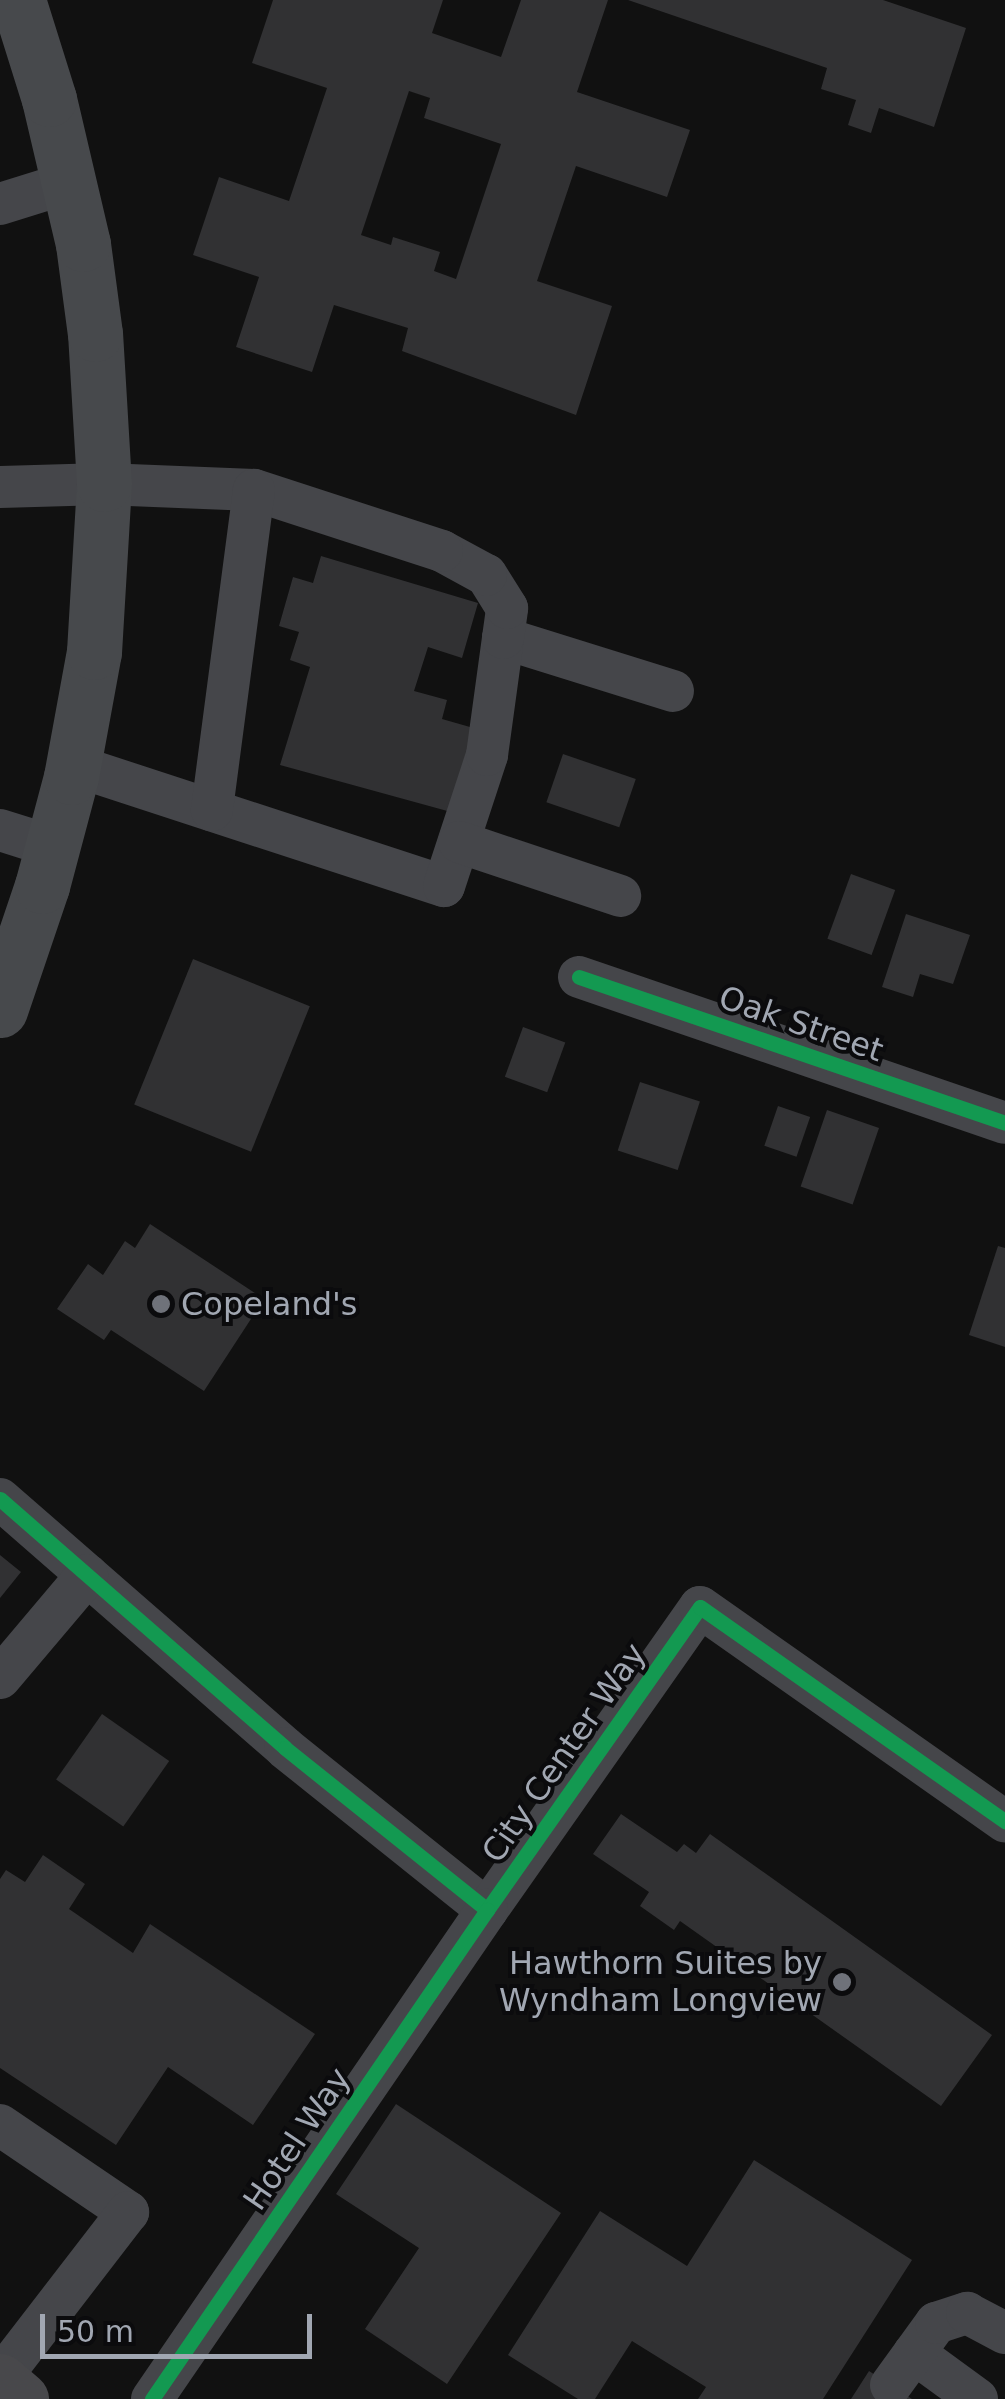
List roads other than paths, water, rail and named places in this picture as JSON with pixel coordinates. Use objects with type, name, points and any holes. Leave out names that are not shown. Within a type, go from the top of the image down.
[{"type":"highway","points":[[0,2379],[21,2399]]},
{"type":"main road","points":[[0,1010],[54,847],[73,765],[94,652],[104,484],[90,290],[70,182],[18,0]]},
{"type":"street","points":[[0,204],[70,182]]},
{"type":"street","points":[[0,487],[104,484],[254,490],[442,551],[486,575],[507,608],[487,755],[444,886],[73,765]]},
{"type":"street","points":[[212,810],[254,490]]},
{"type":"street","points":[[503,638],[673,691]]},
{"type":"street","points":[[0,830],[54,847]]},
{"type":"street","points":[[459,842],[620,896]]},
{"type":"street","name":"Oak Street","points":[[579,977],[1005,1122]]},
{"type":"street","name":"City Center Way","points":[[0,1499],[285,1748],[487,1910],[700,1607],[1005,1821]]},
{"type":"street","points":[[0,1678],[88,1575]]},
{"type":"street","name":"Hotel Way","points":[[152,2399],[487,1910]]},
{"type":"street","points":[[0,2125],[128,2212],[0,2379]]},
{"type":"street","points":[[977,2399],[902,2369],[936,2323],[966,2313],[1005,2333]]},
{"type":"place","name":"Copeland's","points":[[161,1304]]},
{"type":"place","name":"Hawthorn Suites by Wyndham Longview","points":[[842,1982]]}]
